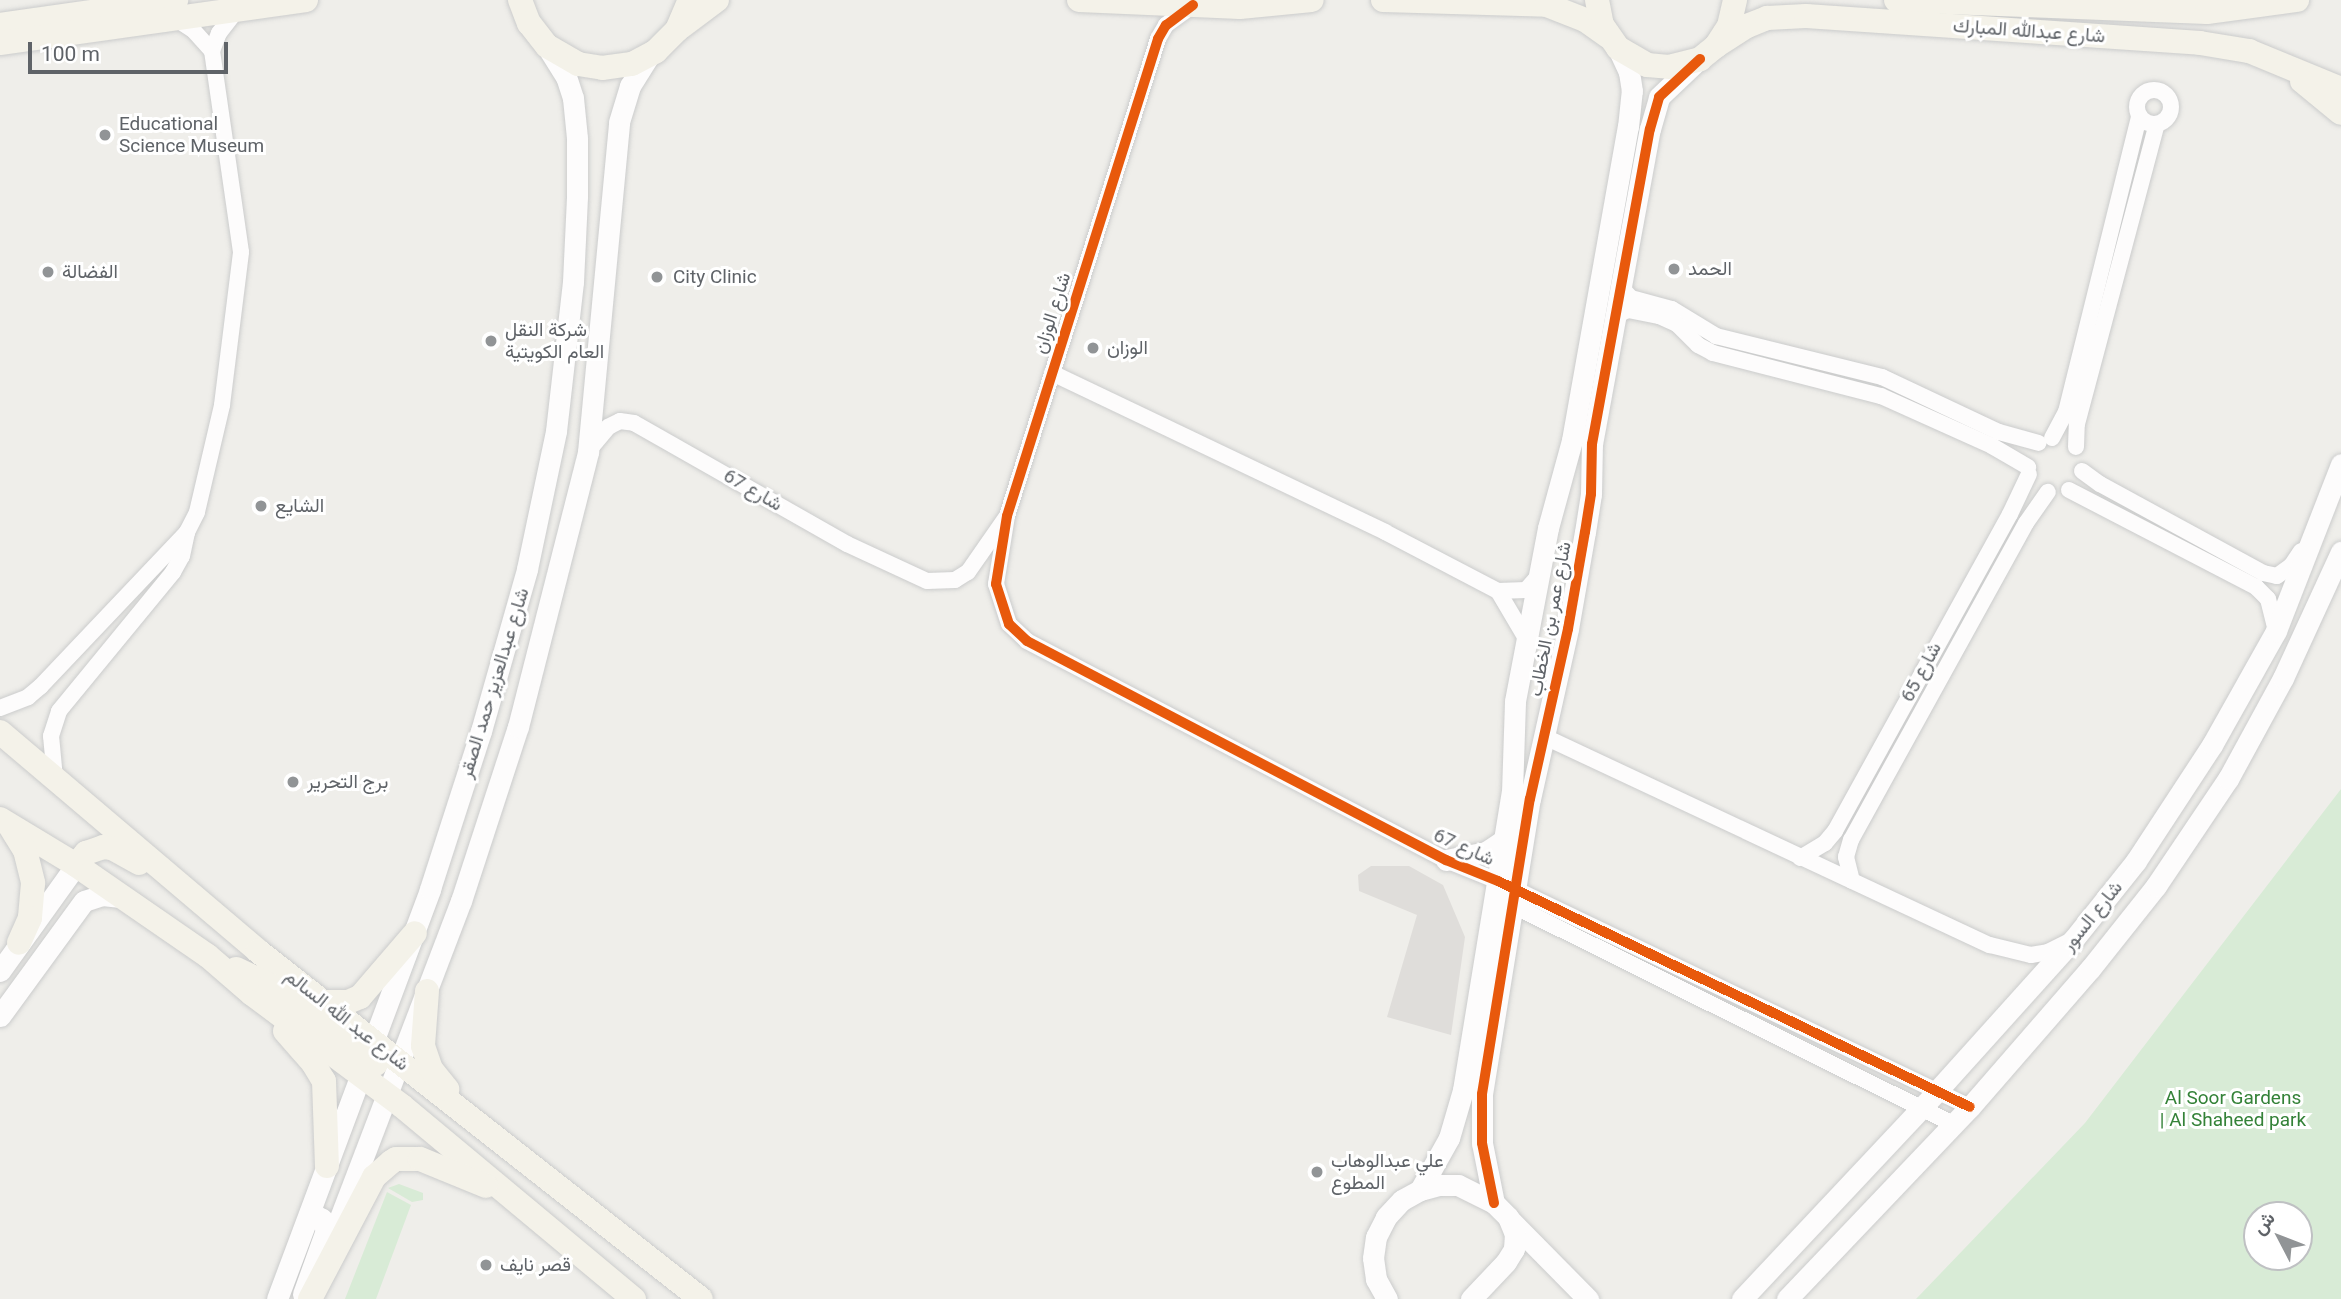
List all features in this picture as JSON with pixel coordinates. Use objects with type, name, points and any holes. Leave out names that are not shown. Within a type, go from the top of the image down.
[{"type":"main road","points":[[0,25],[176,9],[237,10],[306,0]]},
{"type":"main road","points":[[677,30],[690,0]]},
{"type":"main road","points":[[519,5],[534,31],[547,46],[567,59],[590,67],[623,66],[648,57],[677,30],[717,0]]},
{"type":"main road","points":[[1083,0],[1193,5],[1312,0]]},
{"type":"main road","points":[[1384,0],[1547,5],[1585,20],[1636,61],[1657,67],[1679,66],[1708,52],[1730,26],[1735,0]]},
{"type":"main road","points":[[1597,0],[1599,17],[1613,42]]},
{"type":"main road","name":"شارع عبدالله المبارك","points":[[1896,0],[2207,12],[2297,0]]},
{"type":"main road","points":[[0,43],[176,9]]},
{"type":"main road","name":"شارع عبدالله المبارك","points":[[1708,52],[1746,26],[1767,18],[1806,16],[2200,43],[2237,48],[2280,62],[2341,89]]},
{"type":"main road","name":"شارع عمر بن الخطاب","points":[[1471,1299],[1514,1249],[1515,1234],[1501,1210],[1482,1143],[1482,1094],[1506,894],[1505,839],[1512,792],[1516,701],[1548,528],[1572,440],[1628,127],[1632,92],[1629,72],[1613,42]]},
{"type":"main road","name":"شارع عبدالعزيز حمد الصقر","points":[[277,1299],[415,933],[481,732],[519,602],[555,431],[573,282],[577,138],[572,98],[566,77],[547,46]]},
{"type":"main road","name":"شارع عمر بن الخطاب","points":[[1420,1190],[1449,1138],[1463,1090],[1506,894],[1545,737],[1585,532],[1591,494],[1592,444],[1650,129],[1659,97],[1708,52]]},
{"type":"main road","name":"شارع عبدالعزيز حمد الصقر","points":[[310,1299],[461,901],[513,747],[588,452],[619,122],[630,86],[648,57]]},
{"type":"main road","points":[[2280,62],[2341,113]]},
{"type":"main road","name":"شارع السور","points":[[1742,1299],[1937,1091],[2073,940],[2136,861],[2212,745],[2276,631],[2341,464]]},
{"type":"main road","points":[[1548,528],[1560,517],[1568,516],[1582,524],[1585,532]]},
{"type":"main road","name":"شارع السور","points":[[1787,1299],[1970,1107],[2091,969],[2156,886],[2228,779],[2283,678],[2341,552]]},
{"type":"main road","points":[[1516,701],[1519,708],[1532,716],[1540,715],[1552,704]]},
{"type":"main road","name":"شارع عبد الله السالم","points":[[0,732],[258,951],[324,1002],[368,1058],[393,1077],[515,1198],[634,1299]]},
{"type":"main road","points":[[3,820],[25,850],[33,883],[30,918],[19,943]]},
{"type":"main road","name":"شارع عبد الله السالم","points":[[3,820],[76,865],[222,968],[252,994],[368,1058],[393,1077],[492,1134],[701,1299]]},
{"type":"main road","points":[[1447,860],[1475,856],[1505,839]]},
{"type":"main road","points":[[0,971],[76,865],[94,849],[112,848],[169,883],[258,951]]},
{"type":"main road","points":[[0,1016],[84,901],[102,895],[121,897]]},
{"type":"main road","points":[[324,1002],[348,1002],[360,997],[415,933]]},
{"type":"main road","points":[[222,968],[246,973],[270,985],[368,1058]]},
{"type":"main road","points":[[427,991],[422,1040],[429,1064],[442,1084],[492,1134]]},
{"type":"main road","points":[[252,994],[321,1074],[326,1096],[327,1166]]},
{"type":"main road","points":[[393,1077],[509,1164],[559,1187]]},
{"type":"main road","points":[[1449,1138],[1465,1147],[1482,1143]]},
{"type":"main road","points":[[310,1299],[374,1177],[396,1159],[414,1157],[515,1198]]},
{"type":"main road","points":[[1387,1299],[1376,1279],[1373,1258],[1376,1237],[1386,1217],[1402,1200],[1420,1190],[1458,1185],[1501,1210],[1588,1299]]},
{"type":"main road","points":[[302,1299],[326,1230],[322,1219],[310,1212]]},
{"type":"street","name":"شارع الوزان","points":[[1027,641],[1009,624],[996,584],[1007,516],[1158,39],[1166,25],[1193,5]]},
{"type":"street","points":[[176,9],[212,51]]},
{"type":"street","points":[[55,778],[51,748],[53,722],[68,699],[173,572],[182,556],[187,532],[197,512],[222,405],[242,252],[212,51],[219,33],[237,10]]},
{"type":"street","points":[[2028,470],[2030,454],[2045,441],[2066,412],[2139,116],[2137,105],[2141,96],[2150,90],[2161,91],[2170,98],[2172,109],[2167,119],[2157,124],[2147,123],[2139,116]]},
{"type":"street","points":[[2076,447],[2077,424],[2157,124]]},
{"type":"street","points":[[1621,287],[1631,298],[1672,309],[1716,336],[1882,377],[1999,432],[2045,441],[2061,438],[2076,447],[2082,458],[2082,471],[2069,490]]},
{"type":"street","points":[[1615,316],[1628,310],[1659,316],[1677,324],[1698,345],[1713,354],[1881,396],[1992,446],[2028,470],[2036,486],[2049,492],[2069,490],[2256,587],[2268,599],[2276,631]]},
{"type":"street","points":[[1052,373],[1385,532],[1498,591],[1526,590],[1540,573]]},
{"type":"street","name":"شارع 67","points":[[588,452],[608,427],[620,421],[634,423],[847,544],[906,575],[927,581]]},
{"type":"street","name":"شارع 65","points":[[1800,858],[1825,843],[1835,831],[2010,514],[2028,470]]},
{"type":"street","points":[[2082,471],[2100,484],[2263,573],[2277,576],[2291,566],[2318,528]]},
{"type":"street","name":"شارع 65","points":[[1853,881],[1846,858],[1851,840],[2026,523],[2049,492]]},
{"type":"street","name":"شارع الوزان","points":[[927,581],[956,580],[968,572],[1007,516]]},
{"type":"street","points":[[0,708],[28,697],[187,532]]},
{"type":"street","points":[[1498,591],[1527,640]]},
{"type":"street","name":"شارع 67","points":[[1027,641],[1447,860],[1506,894],[1920,1109],[1954,1124]]},
{"type":"street","points":[[48,678],[50,694],[58,700],[68,699]]},
{"type":"street","points":[[1545,737],[1800,858],[2008,951],[2031,955],[2048,952],[2073,940]]},
{"type":"street","name":"شارع 67","points":[[1506,894],[1970,1107]]},
{"type":"shaded area","points":[[1371,866],[1409,866],[1443,885],[1465,937],[1451,1035],[1387,1017],[1417,915],[1359,891],[1358,875]]},
{"type":"green space","name":"Al Soor Gardens | Al Shaheed park","points":[[2341,789],[2341,1299],[1916,1299],[2085,1123]]},
{"type":"green space","points":[[399,1184],[423,1193],[423,1200],[412,1202],[388,1188]]},
{"type":"green space","points":[[387,1192],[411,1205],[376,1299],[345,1299]]},
{"type":"cycle path","points":[[1193,5],[1166,25],[1158,39],[1007,516],[996,584],[1009,624],[1027,641],[1446,860],[1498,881],[1970,1107]]},
{"type":"cycle path","points":[[1494,1203],[1482,1143],[1482,1094],[1530,799],[1568,629],[1585,532],[1591,494],[1592,444],[1650,129],[1659,97],[1700,59]]},
{"type":"place","name":"Educational Science Museum","points":[[105,135]]},
{"type":"place","name":"الحمد","points":[[1674,269]]},
{"type":"place","name":"الفضالة","points":[[48,272]]},
{"type":"place","name":"City Clinic","points":[[657,277]]},
{"type":"place","name":"شركة النقل العام الكويتية","points":[[491,341]]},
{"type":"place","name":"الوزان","points":[[1093,348]]},
{"type":"place","name":"الشايع","points":[[261,506]]},
{"type":"place","name":"برج التحرير","points":[[293,782]]},
{"type":"place","name":"علي عبدالوهاب المطوع","points":[[1317,1172]]},
{"type":"place","name":"قصر نايف","points":[[486,1265]]}]
